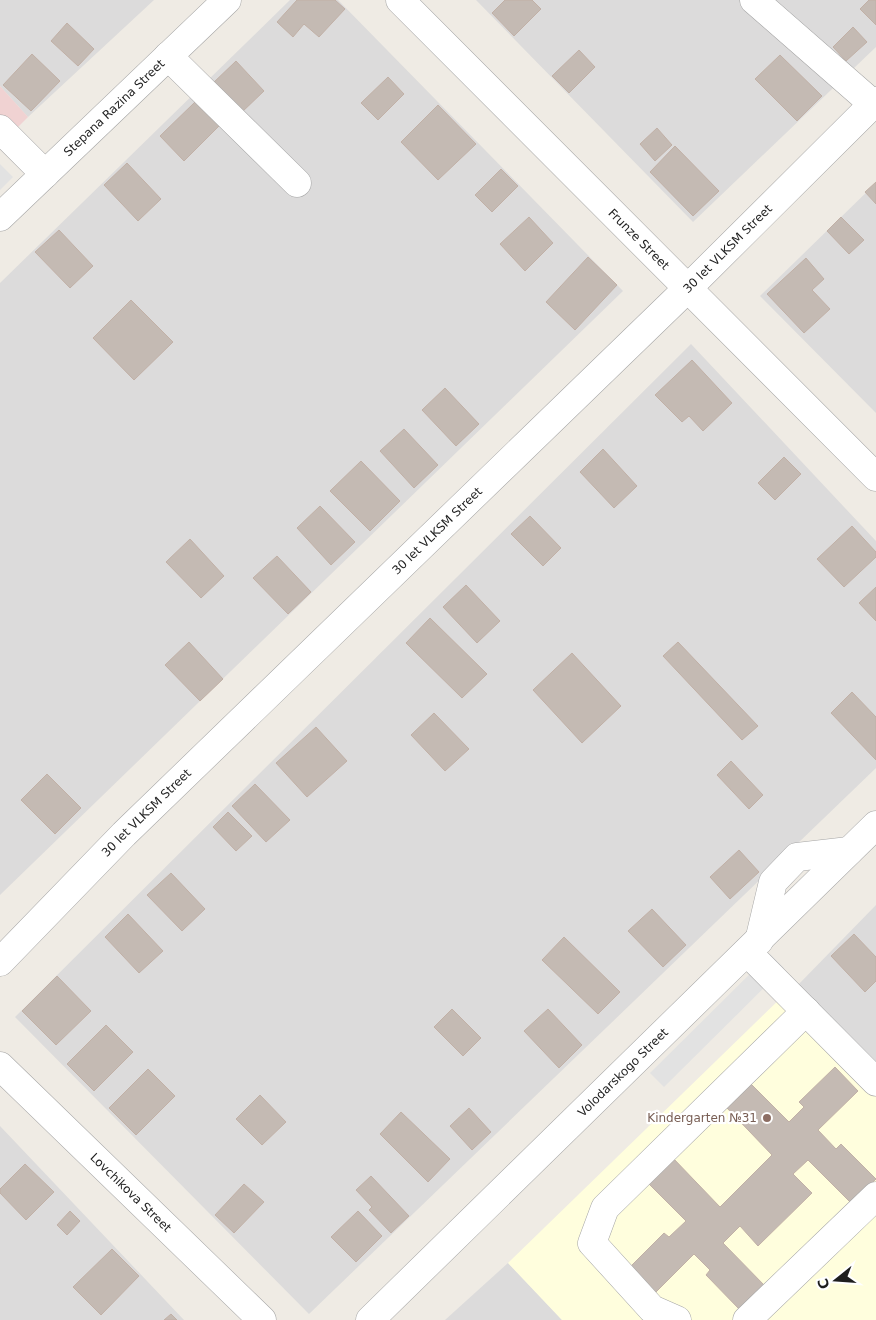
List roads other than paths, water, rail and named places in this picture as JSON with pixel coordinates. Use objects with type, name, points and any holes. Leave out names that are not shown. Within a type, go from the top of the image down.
[{"type":"street","name":"Stepana Razina Street","points":[[0,217],[227,0]]},
{"type":"street","name":"Frunze Street","points":[[400,0],[876,477]]},
{"type":"street","points":[[754,0],[874,102]]},
{"type":"street","points":[[168,56],[297,183]]},
{"type":"street","name":"30 let VLKSM Street","points":[[0,962],[124,834],[688,288],[874,102]]},
{"type":"street","points":[[0,129],[45,174]]},
{"type":"street","name":"Volodarskogo Street","points":[[370,1320],[876,825]]},
{"type":"street","points":[[753,946],[806,1011],[876,1082]]},
{"type":"street","points":[[677,1320],[652,1309],[592,1243],[605,1208],[806,1011]]},
{"type":"street","name":"Lovchikova Street","points":[[0,1066],[262,1320]]},
{"type":"street","points":[[747,1320],[876,1196]]},
{"type":"place","name":"Kindergarten №31","points":[[767,1118]]}]
